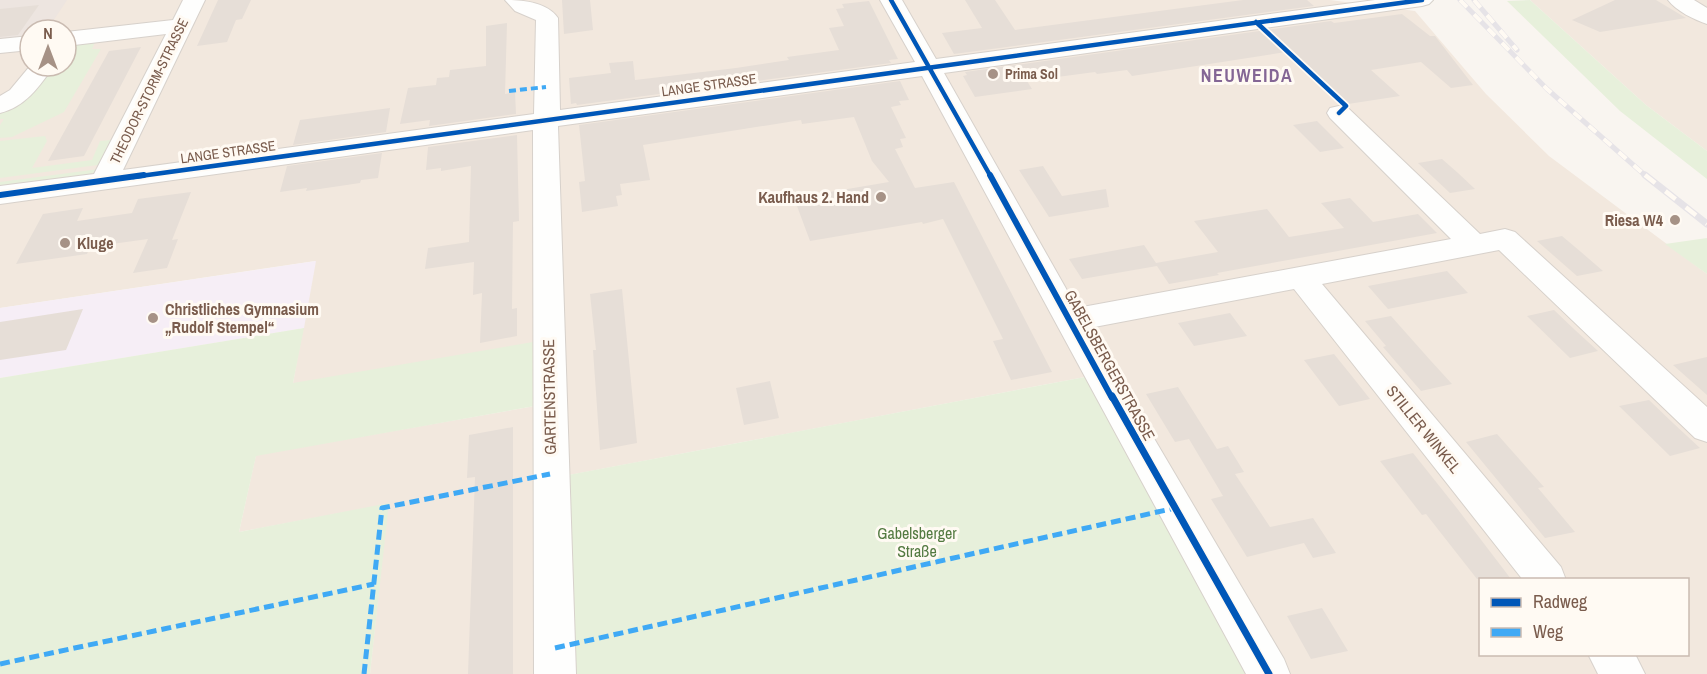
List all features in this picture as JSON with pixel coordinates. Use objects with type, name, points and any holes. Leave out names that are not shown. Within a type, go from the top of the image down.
[{"type":"street","name":"THEODOR-STORM-STRASSE","points":[[104,181],[194,0]]},
{"type":"street","name":"GABELSBERGERSTRASSE","points":[[891,0],[1269,674]]},
{"type":"street","points":[[1679,0],[1707,17]]},
{"type":"street","name":"LANGE STRASSE","points":[[0,195],[930,67],[1349,4],[1416,1]]},
{"type":"street","name":"GARTENSTRASSE","points":[[518,4],[547,18],[548,110],[545,119],[555,674]]},
{"type":"street","points":[[78,38],[181,26]]},
{"type":"street","points":[[0,46],[18,44]]},
{"type":"street","points":[[0,106],[19,95],[32,78]]},
{"type":"street","points":[[1339,113],[1474,245]]},
{"type":"street","points":[[1069,321],[1505,238],[1707,428]]},
{"type":"street","name":"STILLER WINKEL","points":[[1301,278],[1546,578]]},
{"type":"street","points":[[1610,656],[1624,674]]},
{"type":"shaded area","points":[[0,0],[1330,0],[1415,11],[1486,94],[1549,156],[1707,274],[1707,674],[1247,674],[1085,377],[564,476],[571,674],[370,674],[388,504],[239,532],[256,455],[535,406],[293,383],[315,261],[0,308]]},
{"type":"shaded area","points":[[0,0],[67,0],[55,18],[18,18],[18,40],[0,42]]},
{"type":"shaded area","points":[[1530,0],[1707,0],[1707,151],[1646,105]]},
{"type":"shaded area","name":"Christliches Gymnasium „Rudolf Stempel“","points":[[316,261],[304,328],[0,378],[0,308]]},
{"type":"green space","points":[[1530,0],[1646,105],[1707,151],[1707,179],[1620,111],[1507,1]]},
{"type":"green space","points":[[95,42],[92,49],[101,49],[64,112],[12,137],[0,138],[0,125],[4,119],[0,119],[0,110],[35,78],[78,78],[78,43]]},
{"type":"green space","points":[[45,136],[47,141],[32,168],[92,160],[100,141],[111,140],[98,165],[0,178],[0,141]]},
{"type":"green space","points":[[99,169],[89,176],[0,188],[0,182]]},
{"type":"green space","points":[[1707,238],[1707,274],[1665,244]]},
{"type":"green space","points":[[304,328],[293,383],[533,342],[535,406],[256,456],[239,532],[389,503],[370,674],[0,674],[0,378]]},
{"type":"green space","name":"Gabelsberger Straße","points":[[1085,377],[1247,674],[571,674],[563,476]]},
{"type":"building","points":[[218,0],[251,0],[242,19],[236,20],[227,42],[197,46]]},
{"type":"building","points":[[562,0],[590,0],[593,30],[564,34]]},
{"type":"building","points":[[965,0],[995,0],[1015,30],[1243,0],[1307,0],[1314,6],[954,54],[942,33],[982,28]]},
{"type":"building","points":[[1615,0],[1656,0],[1686,18],[1600,32],[1572,20]]},
{"type":"building","points":[[869,1],[898,59],[889,60],[891,63],[571,104],[569,78],[611,73],[609,63],[633,61],[635,80],[736,68],[789,60],[787,57],[839,50],[829,28],[844,26],[836,9],[844,8],[842,4]]},
{"type":"building","points":[[39,5],[30,18],[18,18],[18,35],[0,37],[0,9]]},
{"type":"building","points":[[1402,14],[1430,36],[1435,36],[1473,85],[1451,88],[1421,62],[1371,70],[1400,96],[1348,104],[1292,51],[1132,76],[1127,70],[1027,81],[1032,89],[975,97],[963,76],[967,75],[965,72],[1331,21],[1334,23]]},
{"type":"building","points":[[507,23],[505,94],[515,92],[516,114],[429,126],[430,120],[400,124],[408,88],[436,85],[437,78],[449,77],[450,70],[486,66],[486,26]]},
{"type":"building","points":[[141,47],[84,156],[48,161],[109,51]]},
{"type":"building","points":[[900,81],[909,100],[899,101],[901,105],[891,107],[906,138],[900,139],[903,147],[895,149],[915,188],[954,182],[1052,372],[1011,380],[993,341],[1003,339],[943,219],[810,241],[794,198],[889,182],[872,161],[854,117],[802,124],[801,120],[643,145],[650,180],[620,184],[622,195],[616,196],[618,206],[582,212],[579,182],[585,181],[579,125]]},
{"type":"building","points":[[390,108],[386,132],[293,145],[300,120]]},
{"type":"building","points":[[1317,121],[1344,148],[1320,152],[1293,125]]},
{"type":"building","points":[[517,135],[519,221],[513,222],[512,309],[517,308],[517,336],[480,343],[482,293],[473,295],[474,262],[425,269],[428,248],[469,242],[471,166],[441,171],[441,168],[426,170],[428,147]]},
{"type":"building","points":[[382,153],[378,178],[306,191],[307,188],[280,192],[287,166]]},
{"type":"building","points":[[1442,159],[1475,189],[1450,193],[1418,163]]},
{"type":"building","points":[[1043,166],[1062,196],[1106,189],[1109,207],[1049,217],[1019,170]]},
{"type":"building","points":[[191,192],[172,240],[178,239],[167,268],[133,273],[148,239],[90,247],[87,254],[16,264],[43,214],[83,208],[77,221],[132,213],[138,199]]},
{"type":"building","points":[[1350,198],[1373,222],[1418,214],[1437,233],[1217,273],[1219,275],[1169,284],[1157,266],[1082,279],[1069,259],[1144,245],[1156,263],[1218,252],[1194,221],[1267,209],[1289,237],[1344,228],[1321,203]]},
{"type":"building","points":[[1562,236],[1603,271],[1577,276],[1537,241]]},
{"type":"building","points":[[1447,271],[1468,293],[1388,309],[1368,286]]},
{"type":"building","points":[[622,289],[637,443],[600,450],[593,350],[596,350],[590,294]]},
{"type":"building","points":[[83,309],[66,350],[0,360],[0,322]]},
{"type":"building","points":[[1554,310],[1598,351],[1570,358],[1527,316]]},
{"type":"building","points":[[1230,313],[1247,336],[1194,346],[1178,323]]},
{"type":"building","points":[[1391,316],[1452,384],[1421,391],[1383,347],[1386,346],[1365,321]]},
{"type":"building","points":[[1334,354],[1370,399],[1339,406],[1304,360]]},
{"type":"building","points":[[1707,357],[1707,395],[1673,365]]},
{"type":"building","points":[[770,381],[779,418],[744,425],[736,388]]},
{"type":"building","points":[[1178,387],[1217,449],[1228,446],[1244,472],[1235,474],[1270,527],[1313,518],[1336,553],[1313,558],[1304,543],[1247,557],[1211,499],[1223,496],[1189,439],[1175,442],[1146,394]]},
{"type":"building","points":[[1649,400],[1700,448],[1670,456],[1619,406]]},
{"type":"building","points":[[513,427],[513,674],[468,674],[475,477],[467,478],[469,435]]},
{"type":"building","points":[[1497,434],[1544,487],[1538,488],[1575,532],[1545,538],[1466,442]]},
{"type":"building","points":[[1413,453],[1510,578],[1477,579],[1426,514],[1422,515],[1380,461]]},
{"type":"building","points":[[1322,608],[1348,651],[1311,659],[1287,616]]},
{"type":"railway","points":[[1460,0],[1547,89],[1647,177]]},
{"type":"railway","points":[[1474,0],[1517,50]]},
{"type":"railway","points":[[1645,175],[1707,224]]},
{"type":"marked path","points":[[509,91],[546,87]]},
{"type":"marked path","points":[[364,674],[382,508],[550,474]]},
{"type":"marked path","points":[[555,648],[1175,508]]},
{"type":"marked path","points":[[0,664],[374,584]]},
{"type":"cycle path","points":[[891,0],[1269,674]]},
{"type":"cycle path","points":[[0,195],[1422,0]]},
{"type":"cycle path","points":[[1256,22],[1346,106],[1339,113]]},
{"type":"place","name":"Prima Sol","points":[[993,74]]},
{"type":"place","name":"Kaufhaus 2. Hand","points":[[881,197]]},
{"type":"place","name":"Riesa W4","points":[[1675,220]]},
{"type":"place","name":"Kluge","points":[[65,243]]},
{"type":"place","name":"Christliches Gymnasium „Rudolf Stempel“","points":[[153,318]]},
{"type":"district","name":"NEUWEIDA","points":[[1247,75]]}]
